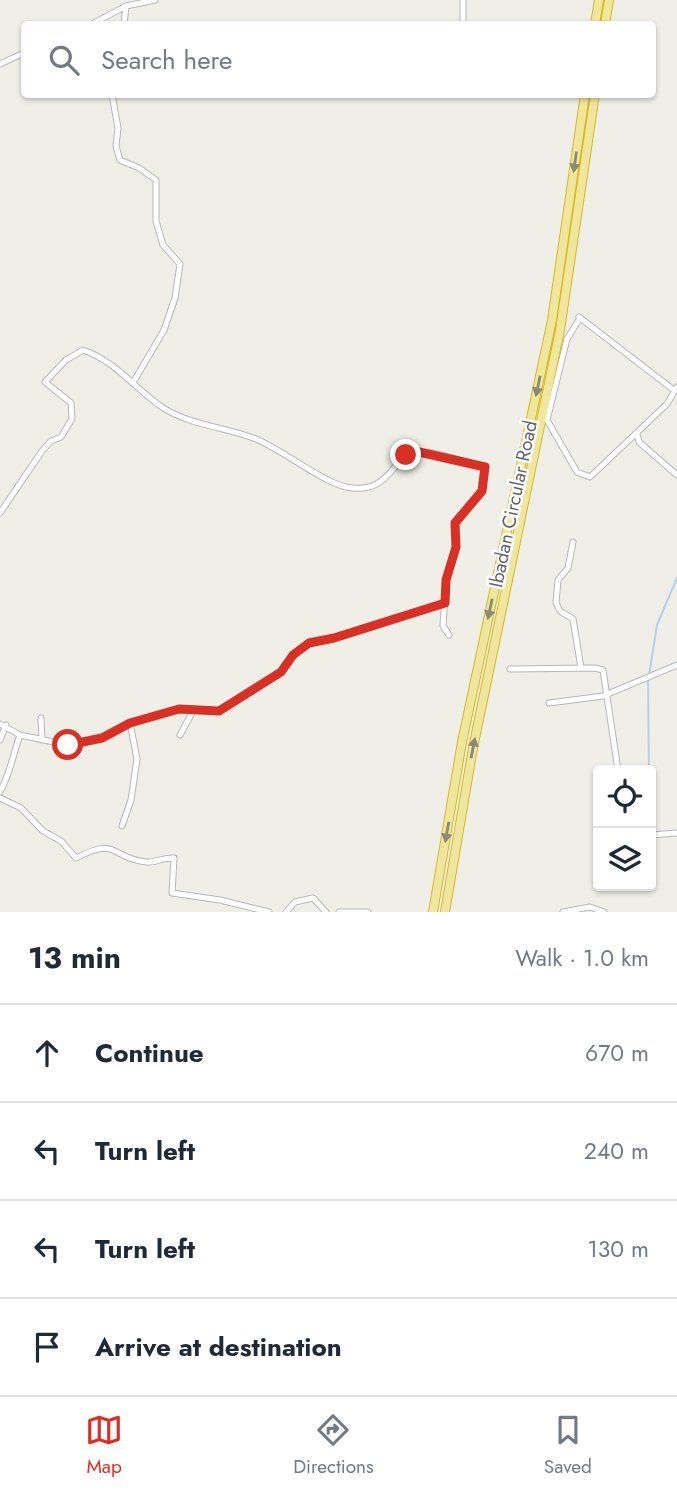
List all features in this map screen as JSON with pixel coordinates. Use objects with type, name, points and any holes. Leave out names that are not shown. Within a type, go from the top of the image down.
[{"type":"highway","points":[[596,21],[599,0]]},
{"type":"highway","points":[[606,21],[609,0]]},
{"type":"highway","name":"Ibadan Circular Road","points":[[433,912],[462,742],[552,320],[584,98]]},
{"type":"highway","name":"Ibadan Circular Road","points":[[445,912],[472,748],[560,330],[594,98]]},
{"type":"street","points":[[98,21],[126,6],[155,0]]},
{"type":"street","points":[[463,0],[463,21]]},
{"type":"street","points":[[124,21],[126,6]]},
{"type":"street","points":[[0,64],[21,54]]},
{"type":"street","points":[[113,98],[118,128],[116,146],[120,160],[139,167],[156,180],[156,220],[163,245],[180,264],[175,298],[164,330],[134,381]]},
{"type":"street","points":[[579,317],[676,389],[667,404],[590,477],[577,472],[547,419],[567,340],[579,317]]},
{"type":"street","points":[[0,513],[42,451],[51,441],[61,437],[72,419],[72,403],[45,382],[66,360],[83,350],[99,356],[134,381],[165,410],[258,439],[343,487],[370,488],[388,477],[406,455],[419,452],[485,467],[482,491],[455,523],[456,547],[446,580],[443,626],[449,635]]},
{"type":"street","points":[[637,433],[639,442],[646,450],[677,475]]},
{"type":"street","points":[[573,542],[570,564],[558,580],[556,603],[560,611],[573,620],[581,668]]},
{"type":"street","points":[[0,740],[3,725],[20,735],[68,745],[102,738],[130,723],[179,709],[219,711],[281,672],[293,655],[309,643],[334,638],[445,603]]},
{"type":"street","points":[[549,703],[607,695],[677,665]]},
{"type":"street","points":[[510,669],[603,670],[617,765]]},
{"type":"street","points":[[180,735],[194,709]]},
{"type":"street","points":[[41,718],[42,740]]},
{"type":"street","points":[[122,826],[131,800],[137,759],[130,723]]},
{"type":"street","points":[[0,792],[9,774],[8,766],[20,735]]},
{"type":"street","points":[[0,798],[21,808],[43,831],[61,841],[76,858],[98,847],[110,847],[144,862],[174,858],[172,893],[220,900],[269,912]]},
{"type":"street","points":[[656,835],[677,833]]},
{"type":"street","points":[[286,912],[295,902],[313,898],[327,912]]},
{"type":"street","points":[[563,912],[590,907],[604,912]]},
{"type":"street","points":[[339,912],[368,912]]},
{"type":"waterway","points":[[649,675],[657,625],[677,578]]},
{"type":"waterway","points":[[648,680],[649,765]]},
{"type":"route","points":[[68,745],[102,738],[130,723],[179,709],[219,711],[281,672],[293,655],[309,643],[322,642],[346,632],[372,627],[445,603],[449,562],[456,547],[455,523],[474,504],[482,491],[485,467],[419,452],[406,455]]}]
